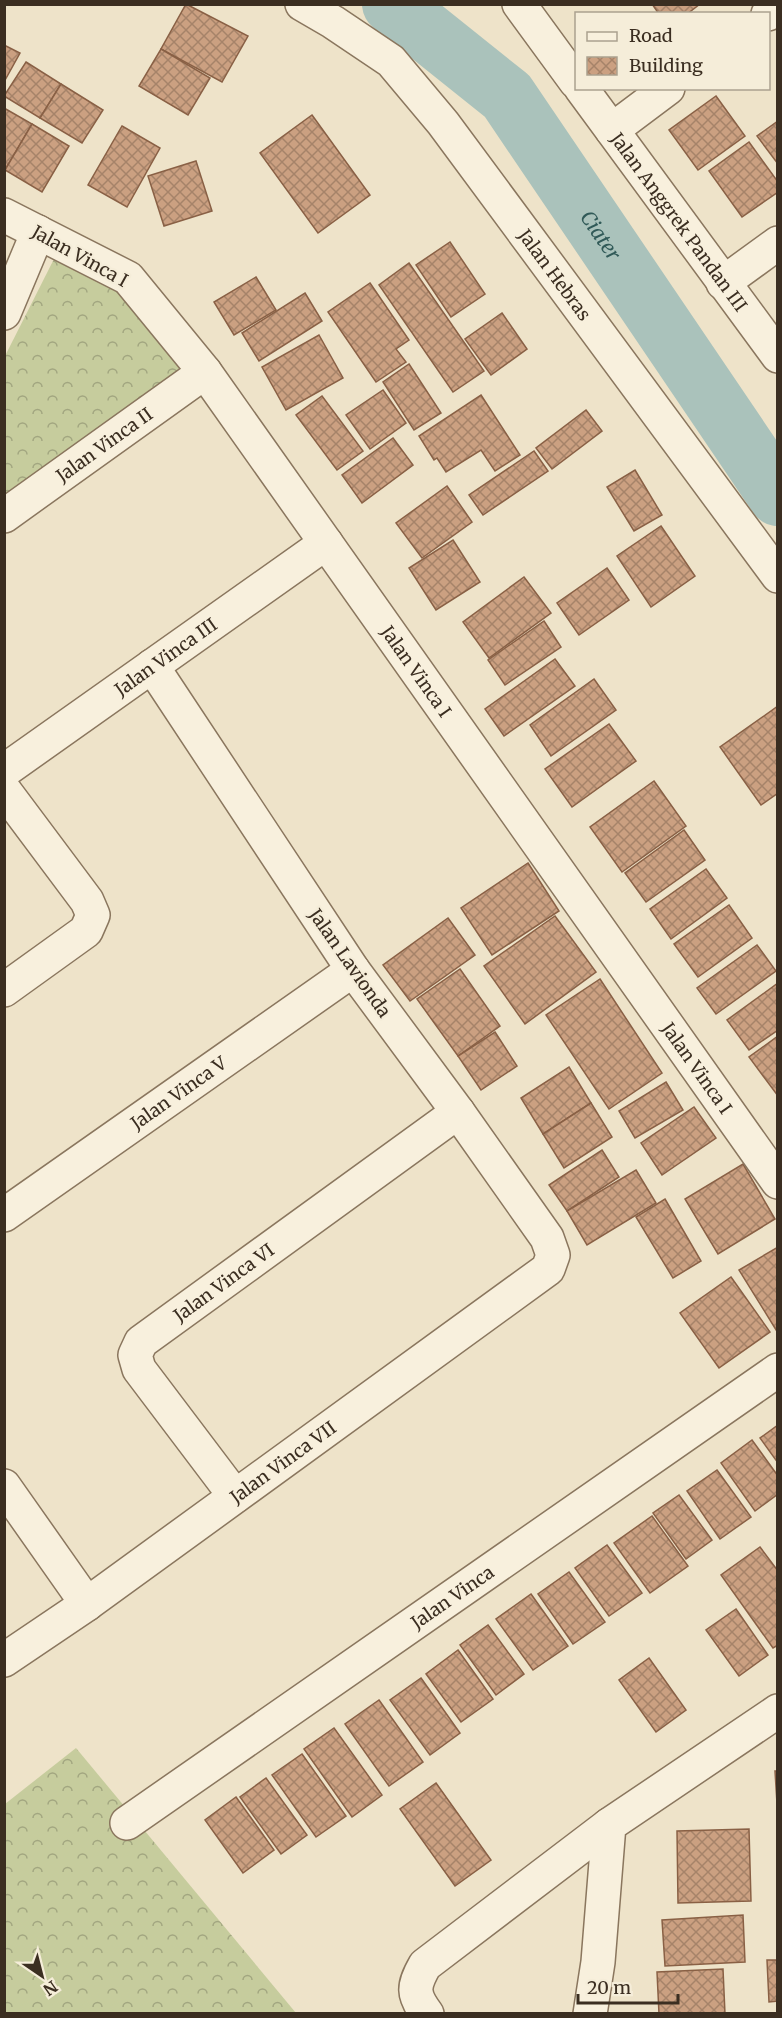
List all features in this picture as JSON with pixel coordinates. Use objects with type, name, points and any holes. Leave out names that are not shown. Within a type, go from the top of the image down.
[{"type":"street","name":"Jalan Hebras","points":[[302,4],[391,61],[443,123],[777,576]]},
{"type":"street","points":[[519,4],[575,81]]},
{"type":"street","name":"Jalan Anggrek Pandan III","points":[[582,90],[777,356]]},
{"type":"street","points":[[612,130],[665,90]]},
{"type":"street","name":"Jalan Vinca I","points":[[4,215],[128,278],[205,372],[777,1182]]},
{"type":"street","points":[[4,313],[38,232]]},
{"type":"street","points":[[723,283],[777,243]]},
{"type":"street","name":"Jalan Vinca II","points":[[4,516],[205,372]]},
{"type":"street","name":"Jalan Vinca III","points":[[4,771],[326,543]]},
{"type":"street","name":"Jalan Lavionda","points":[[152,666],[353,970],[547,1238],[553,1255]]},
{"type":"street","points":[[4,790],[87,901],[93,915],[86,931],[4,990]]},
{"type":"street","name":"Jalan Vinca V","points":[[4,1215],[353,970]]},
{"type":"street","name":"Jalan Vinca VI","points":[[235,1496],[139,1369],[135,1355],[141,1342],[458,1112]]},
{"type":"street","name":"Jalan Vinca VII","points":[[4,1660],[87,1604],[548,1269],[553,1255]]},
{"type":"street","name":"Jalan Vinca","points":[[127,1823],[777,1370]]},
{"type":"street","points":[[4,1486],[87,1604]]},
{"type":"street","points":[[427,2013],[419,2003],[415,1991],[416,1981],[425,1965],[609,1825],[777,1711]]},
{"type":"street","points":[[590,2013],[598,1962],[609,1825]]},
{"type":"green space","points":[[55,257],[119,291],[189,377],[5,508],[4,358]]},
{"type":"green space","points":[[76,1748],[296,2013],[5,2014],[5,1804]]},
{"type":"building","points":[[186,4],[248,36],[222,82],[161,49]]},
{"type":"building","points":[[652,4],[700,4],[690,12],[658,12]]},
{"type":"building","points":[[4,45],[20,53],[4,82]]},
{"type":"building","points":[[161,49],[210,78],[188,115],[139,86]]},
{"type":"building","points":[[26,62],[61,84],[40,118],[4,96]]},
{"type":"building","points":[[61,84],[103,110],[82,143],[40,118]]},
{"type":"building","points":[[716,96],[745,136],[698,170],[669,130]]},
{"type":"building","points":[[4,108],[32,124],[5,170],[4,170]]},
{"type":"building","points":[[312,115],[370,195],[318,233],[260,153]]},
{"type":"building","points":[[778,121],[778,164],[757,136]]},
{"type":"building","points":[[32,124],[69,146],[42,192],[5,170]]},
{"type":"building","points":[[122,126],[160,148],[127,207],[88,185]]},
{"type":"building","points":[[749,142],[778,182],[778,192],[742,217],[709,171]]},
{"type":"building","points":[[196,161],[212,211],[164,226],[148,176]]},
{"type":"building","points":[[450,242],[485,294],[451,317],[416,265]]},
{"type":"building","points":[[409,263],[484,371],[453,392],[379,285]]},
{"type":"building","points":[[256,277],[276,310],[234,335],[214,302]]},
{"type":"building","points":[[370,283],[409,340],[396,349],[406,362],[376,382],[328,312]]},
{"type":"building","points":[[305,293],[322,321],[259,361],[242,333]]},
{"type":"building","points":[[502,313],[527,349],[491,375],[465,339]]},
{"type":"building","points":[[319,335],[343,378],[286,410],[262,367]]},
{"type":"building","points":[[409,364],[441,413],[414,430],[383,382]]},
{"type":"building","points":[[383,390],[406,423],[370,449],[346,415]]},
{"type":"building","points":[[481,395],[520,455],[495,471],[481,450],[446,472],[437,458],[434,460],[419,436]]},
{"type":"building","points":[[322,396],[363,451],[337,470],[296,415]]},
{"type":"building","points":[[586,410],[602,431],[552,469],[536,448]]},
{"type":"building","points":[[393,438],[413,465],[362,503],[342,475]]},
{"type":"building","points":[[534,451],[548,471],[483,515],[469,495]]},
{"type":"building","points":[[635,470],[662,515],[634,531],[607,487]]},
{"type":"building","points":[[447,486],[472,522],[422,558],[396,523]]},
{"type":"building","points":[[661,526],[695,576],[651,607],[617,556]]},
{"type":"building","points":[[453,540],[480,582],[436,610],[409,568]]},
{"type":"building","points":[[607,568],[629,600],[579,635],[557,603]]},
{"type":"building","points":[[524,577],[551,613],[489,658],[463,622]]},
{"type":"building","points":[[544,621],[561,647],[505,685],[488,660]]},
{"type":"building","points":[[555,659],[575,686],[504,736],[485,709]]},
{"type":"building","points":[[594,679],[616,710],[551,756],[530,725]]},
{"type":"building","points":[[778,706],[778,793],[761,805],[720,747]]},
{"type":"building","points":[[609,724],[636,761],[572,807],[545,769]]},
{"type":"building","points":[[654,781],[686,826],[622,872],[590,827]]},
{"type":"building","points":[[684,830],[705,860],[646,902],[625,873]]},
{"type":"building","points":[[528,863],[559,911],[492,955],[461,908]]},
{"type":"building","points":[[706,869],[727,898],[671,939],[650,909]]},
{"type":"building","points":[[729,905],[752,938],[698,977],[674,944]]},
{"type":"building","points":[[555,916],[596,972],[525,1024],[484,966]]},
{"type":"building","points":[[448,918],[475,955],[410,1001],[383,965]]},
{"type":"building","points":[[757,945],[776,971],[716,1014],[697,988]]},
{"type":"building","points":[[460,969],[500,1026],[458,1056],[417,999]]},
{"type":"building","points":[[600,979],[662,1073],[609,1109],[546,1015]]},
{"type":"building","points":[[778,983],[778,1030],[749,1050],[727,1020]]},
{"type":"building","points":[[495,1032],[517,1066],[481,1090],[458,1056]]},
{"type":"building","points":[[778,1036],[778,1096],[749,1057]]},
{"type":"building","points":[[569,1067],[591,1103],[543,1134],[521,1098]]},
{"type":"building","points":[[666,1082],[683,1110],[635,1138],[619,1111]]},
{"type":"building","points":[[591,1103],[612,1137],[564,1168],[543,1134]]},
{"type":"building","points":[[694,1107],[716,1138],[662,1175],[641,1143]]},
{"type":"building","points":[[602,1150],[619,1177],[567,1211],[549,1185]]},
{"type":"building","points":[[743,1164],[775,1219],[718,1254],[685,1199]]},
{"type":"building","points":[[636,1170],[656,1203],[587,1245],[567,1211]]},
{"type":"building","points":[[665,1199],[701,1261],[673,1278],[636,1217]]},
{"type":"building","points":[[778,1247],[778,1333],[739,1270]]},
{"type":"building","points":[[731,1277],[770,1332],[719,1368],[680,1313]]},
{"type":"building","points":[[778,1425],[778,1463],[760,1438]]},
{"type":"building","points":[[752,1440],[778,1476],[778,1494],[755,1511],[721,1463]]},
{"type":"building","points":[[717,1470],[751,1517],[720,1539],[687,1491]]},
{"type":"building","points":[[679,1495],[712,1540],[686,1559],[653,1513]]},
{"type":"building","points":[[652,1516],[688,1566],[650,1593],[614,1543]]},
{"type":"building","points":[[607,1545],[642,1593],[609,1616],[575,1568]]},
{"type":"building","points":[[760,1547],[778,1571],[778,1645],[773,1648],[721,1575]]},
{"type":"building","points":[[569,1572],[605,1622],[573,1644],[538,1594]]},
{"type":"building","points":[[531,1594],[568,1646],[533,1670],[496,1619]]},
{"type":"building","points":[[736,1609],[768,1655],[739,1676],[706,1630]]},
{"type":"building","points":[[488,1625],[524,1674],[496,1695],[460,1645]]},
{"type":"building","points":[[458,1650],[493,1699],[461,1722],[426,1674]]},
{"type":"building","points":[[649,1658],[686,1710],[656,1732],[619,1680]]},
{"type":"building","points":[[421,1678],[460,1733],[430,1755],[390,1700]]},
{"type":"building","points":[[379,1700],[423,1762],[389,1786],[345,1724]]},
{"type":"building","points":[[334,1728],[382,1795],[352,1817],[304,1749]]},
{"type":"building","points":[[302,1754],[346,1816],[316,1837],[272,1775]]},
{"type":"building","points":[[775,1771],[778,1771],[778,1820]]},
{"type":"building","points":[[266,1778],[307,1835],[281,1854],[240,1797]]},
{"type":"building","points":[[436,1783],[491,1860],[455,1886],[400,1809]]},
{"type":"building","points":[[236,1797],[274,1850],[243,1873],[205,1820]]},
{"type":"building","points":[[749,1829],[751,1901],[678,1903],[677,1831]]},
{"type":"building","points":[[743,1915],[745,1962],[665,1966],[662,1920]]},
{"type":"building","points":[[767,1960],[778,1960],[778,2001],[769,2002]]},
{"type":"building","points":[[723,1969],[725,2014],[659,2014],[657,1972]]},
{"type":"waterway","name":"Ciater","points":[[392,4],[507,96],[778,496]]}]
